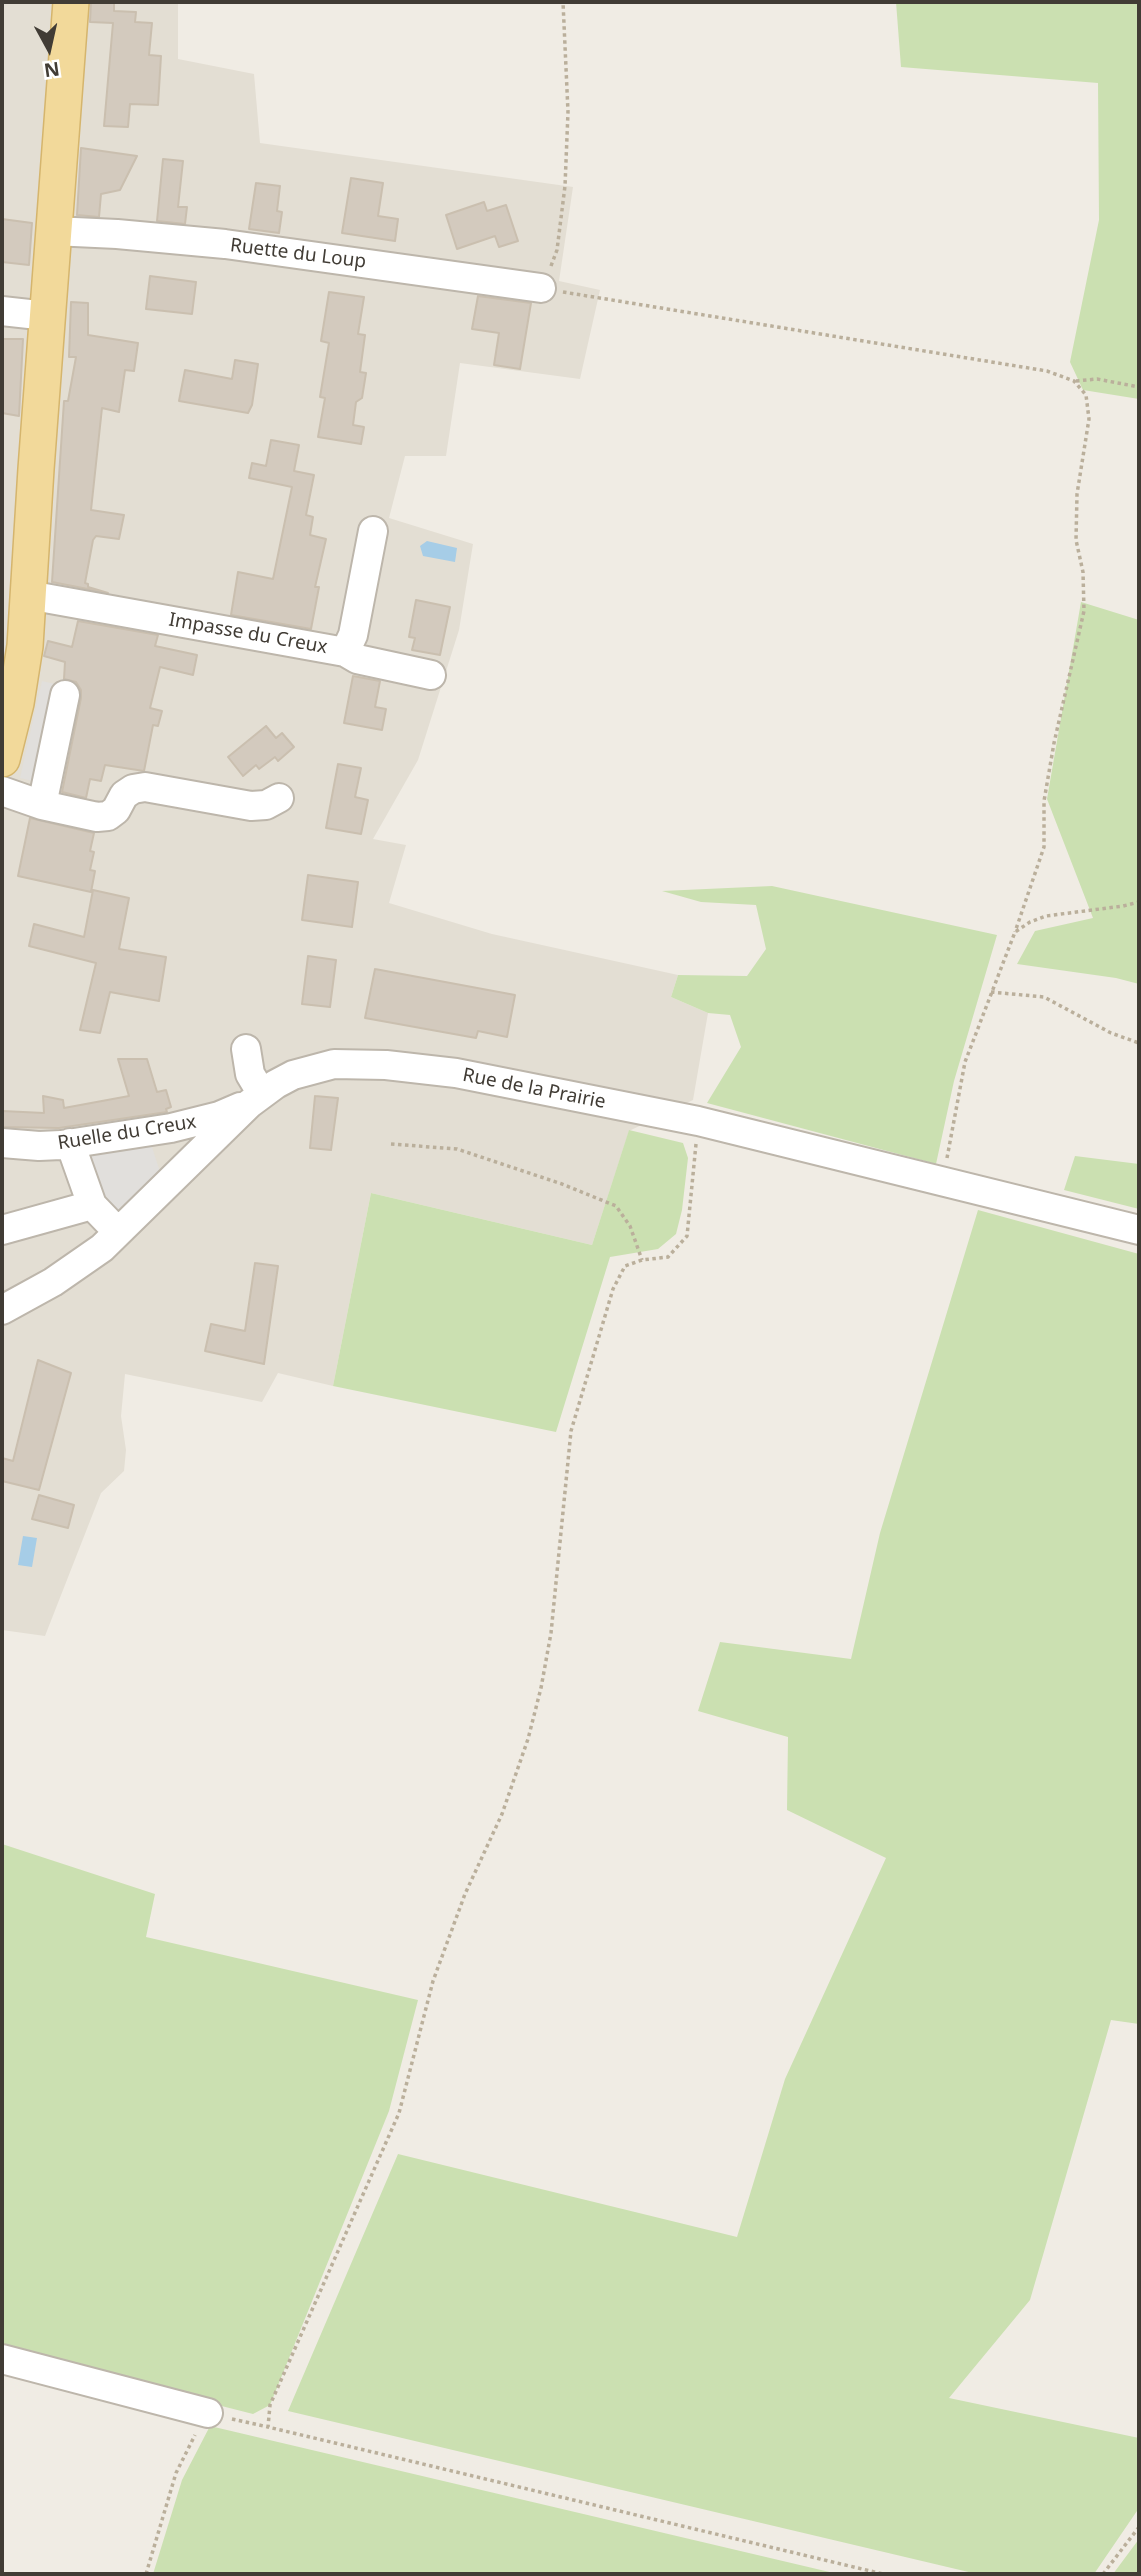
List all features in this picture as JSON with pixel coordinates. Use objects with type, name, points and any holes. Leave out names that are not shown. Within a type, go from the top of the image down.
[{"type":"main road","points":[[2,759],[16,703],[25,646],[52,231],[71,2]]},
{"type":"street","name":"Ruette du Loup","points":[[52,231],[225,244],[541,288]]},
{"type":"street","points":[[2,310],[47,316]]},
{"type":"street","name":"Impasse du Creux","points":[[27,595],[345,652],[353,635],[373,531]]},
{"type":"street","points":[[345,652],[357,659],[431,675]]},
{"type":"street","points":[[42,806],[65,695]]},
{"type":"street","points":[[2,791],[42,806],[97,817],[108,816],[116,810],[124,795],[133,789],[145,787],[251,806],[266,805],[279,798]]},
{"type":"street","points":[[246,1049],[256,1099]]},
{"type":"street","name":"Rue de la Prairie","points":[[2,1310],[53,1282],[102,1248],[186,1164],[276,1084],[312,1068],[334,1064],[386,1065],[456,1073],[698,1121],[1139,1230]]},
{"type":"street","name":"Ruelle du Creux","points":[[2,1143],[39,1146],[171,1128],[219,1116],[256,1099]]},
{"type":"street","points":[[171,1128],[186,1164]]},
{"type":"street","points":[[70,1143],[92,1205],[118,1232]]},
{"type":"street","points":[[2,1230],[92,1205]]},
{"type":"street","points":[[2,2359],[208,2413]]},
{"type":"path","points":[[563,2],[568,112],[565,186],[557,250],[541,288],[1047,371],[1074,381],[1097,379],[1139,387]]},
{"type":"path","points":[[943,1181],[965,1062],[1044,847],[1044,801],[1054,743],[1084,611],[1083,572],[1076,540],[1077,494],[1089,419],[1086,395],[1074,381]]},
{"type":"path","points":[[1015,932],[1046,916],[1139,902]]},
{"type":"path","points":[[991,992],[1044,997],[1111,1032],[1139,1043]]},
{"type":"path","points":[[268,2427],[270,2405],[399,2113],[433,1981],[465,1894],[502,1814],[528,1739],[551,1633],[571,1431],[613,1289],[625,1266],[642,1260],[668,1257],[687,1236],[698,1121]]},
{"type":"path","points":[[391,1144],[457,1149],[562,1184],[616,1206],[630,1226],[642,1260]]},
{"type":"path","points":[[146,2574],[176,2473],[208,2413],[883,2574]]},
{"type":"path","points":[[1103,2574],[1139,2527]]},
{"type":"shaded area","points":[[2,2],[178,2],[178,59],[254,74],[260,143],[573,187],[559,281],[600,290],[580,379],[460,363],[446,456],[405,456],[389,518],[473,544],[459,630],[418,760],[373,839],[406,845],[389,903],[492,934],[678,975],[671,997],[708,1013],[693,1100],[629,1131],[592,1245],[371,1193],[333,1386],[278,1373],[262,1402],[125,1374],[121,1416],[126,1450],[124,1471],[101,1493],[45,1636],[2,1630]]},
{"type":"shaded area","points":[[42,681],[60,685],[37,782],[20,778]]},
{"type":"shaded area","points":[[151,1144],[162,1178],[108,1233],[59,1150]]},
{"type":"green space","points":[[896,2],[1139,2],[1139,399],[1083,390],[1070,362],[1099,220],[1098,83],[901,67]]},
{"type":"green space","points":[[1081,602],[1139,620],[1139,984],[1116,978],[1017,964],[1035,931],[1093,918],[1047,799]]},
{"type":"green space","points":[[772,886],[997,935],[954,1081],[936,1164],[707,1103],[741,1047],[730,1015],[708,1013],[671,997],[678,975],[747,976],[766,949],[756,905],[701,902],[662,891]]},
{"type":"green space","points":[[629,1130],[683,1143],[688,1158],[682,1210],[676,1234],[658,1249],[610,1257],[556,1432],[333,1386],[371,1193],[592,1245]]},
{"type":"green space","points":[[1075,1156],[1139,1164],[1139,1209],[1064,1190]]},
{"type":"green space","points":[[978,1210],[1139,1254],[1139,2024],[1111,2020],[1030,2300],[949,2398],[1139,2438],[1139,2508],[1094,2574],[977,2574],[288,2411],[398,2154],[737,2237],[785,2079],[886,1858],[787,1810],[788,1737],[698,1711],[720,1642],[851,1659],[880,1533]]},
{"type":"green space","points":[[2,1844],[155,1894],[146,1937],[418,2000],[389,2111],[270,2405],[253,2414],[2,2350]]},
{"type":"green space","points":[[210,2426],[838,2574],[153,2574],[182,2480]]},
{"type":"green space","points":[[1139,2539],[1139,2574],[1113,2574]]},
{"type":"water","points":[[427,541],[457,548],[455,562],[423,556],[420,546]]},
{"type":"water","points":[[23,1536],[37,1538],[32,1567],[18,1565]]},
{"type":"building","points":[[91,2],[114,2],[114,11],[136,12],[135,22],[152,23],[149,55],[161,56],[158,105],[130,104],[128,127],[104,126],[113,23],[90,22]]},
{"type":"building","points":[[81,148],[137,156],[120,190],[101,194],[99,217],[77,215]]},
{"type":"building","points":[[163,159],[183,161],[178,207],[187,207],[185,224],[157,221]]},
{"type":"building","points":[[351,178],[383,183],[378,216],[398,219],[395,241],[342,233]]},
{"type":"building","points":[[256,183],[280,186],[277,211],[282,212],[279,233],[249,229]]},
{"type":"building","points":[[484,202],[487,211],[506,205],[518,241],[499,247],[495,236],[457,249],[446,215]]},
{"type":"building","points":[[2,219],[32,223],[29,265],[2,262]]},
{"type":"building","points":[[150,276],[196,282],[192,314],[146,309]]},
{"type":"building","points":[[329,292],[364,297],[358,334],[365,335],[360,372],[366,373],[362,398],[356,402],[353,425],[364,427],[361,444],[318,437],[325,398],[320,397],[329,343],[321,341]]},
{"type":"building","points":[[478,296],[531,303],[520,369],[494,365],[499,333],[472,329]]},
{"type":"building","points":[[71,302],[88,303],[88,335],[138,343],[134,371],[125,370],[119,412],[102,408],[91,510],[124,515],[119,539],[96,536],[93,540],[85,583],[88,587],[108,593],[52,582],[64,401],[68,401],[76,357],[69,357]]},
{"type":"building","points":[[2,339],[23,339],[19,416],[2,413]]},
{"type":"building","points":[[235,360],[258,364],[252,405],[248,413],[179,401],[185,370],[232,379]]},
{"type":"building","points":[[271,440],[299,445],[294,471],[314,475],[306,515],[313,517],[310,535],[326,539],[315,587],[319,587],[311,629],[231,615],[238,572],[273,579],[292,487],[249,478],[252,463],[266,466]]},
{"type":"building","points":[[416,600],[450,607],[440,655],[412,650],[415,638],[409,637]]},
{"type":"building","points":[[78,621],[158,635],[155,646],[197,655],[193,675],[160,667],[150,708],[162,711],[158,726],[153,725],[144,771],[105,765],[101,781],[90,779],[86,798],[62,792],[81,690],[76,682],[64,679],[65,662],[44,656],[48,641],[72,647]]},
{"type":"building","points":[[353,676],[380,681],[375,707],[386,709],[382,730],[344,723]]},
{"type":"building","points":[[266,726],[276,738],[282,733],[294,747],[278,761],[275,757],[259,769],[256,765],[243,776],[228,757]]},
{"type":"building","points":[[338,764],[361,768],[355,797],[368,800],[361,834],[326,828]]},
{"type":"building","points":[[30,818],[94,833],[90,851],[94,852],[90,870],[95,871],[91,892],[18,876]]},
{"type":"building","points":[[308,875],[358,882],[352,927],[302,920]]},
{"type":"building","points":[[93,890],[129,898],[119,949],[166,957],[159,1001],[110,992],[100,1033],[80,1030],[96,963],[29,946],[34,924],[84,937]]},
{"type":"building","points":[[308,956],[336,960],[330,1007],[302,1004]]},
{"type":"building","points":[[375,969],[515,995],[507,1037],[478,1031],[476,1038],[365,1018]]},
{"type":"building","points":[[118,1059],[147,1059],[157,1092],[166,1090],[171,1107],[166,1109],[167,1112],[59,1128],[2,1127],[2,1111],[44,1113],[43,1096],[63,1100],[64,1108],[129,1096]]},
{"type":"building","points":[[315,1096],[338,1098],[331,1150],[310,1148]]},
{"type":"building","points":[[255,1263],[278,1266],[264,1364],[205,1351],[211,1324],[245,1331]]},
{"type":"building","points":[[38,1360],[71,1373],[39,1490],[2,1481],[2,1458],[13,1461]]},
{"type":"building","points":[[39,1495],[74,1505],[68,1528],[32,1519]]}]
